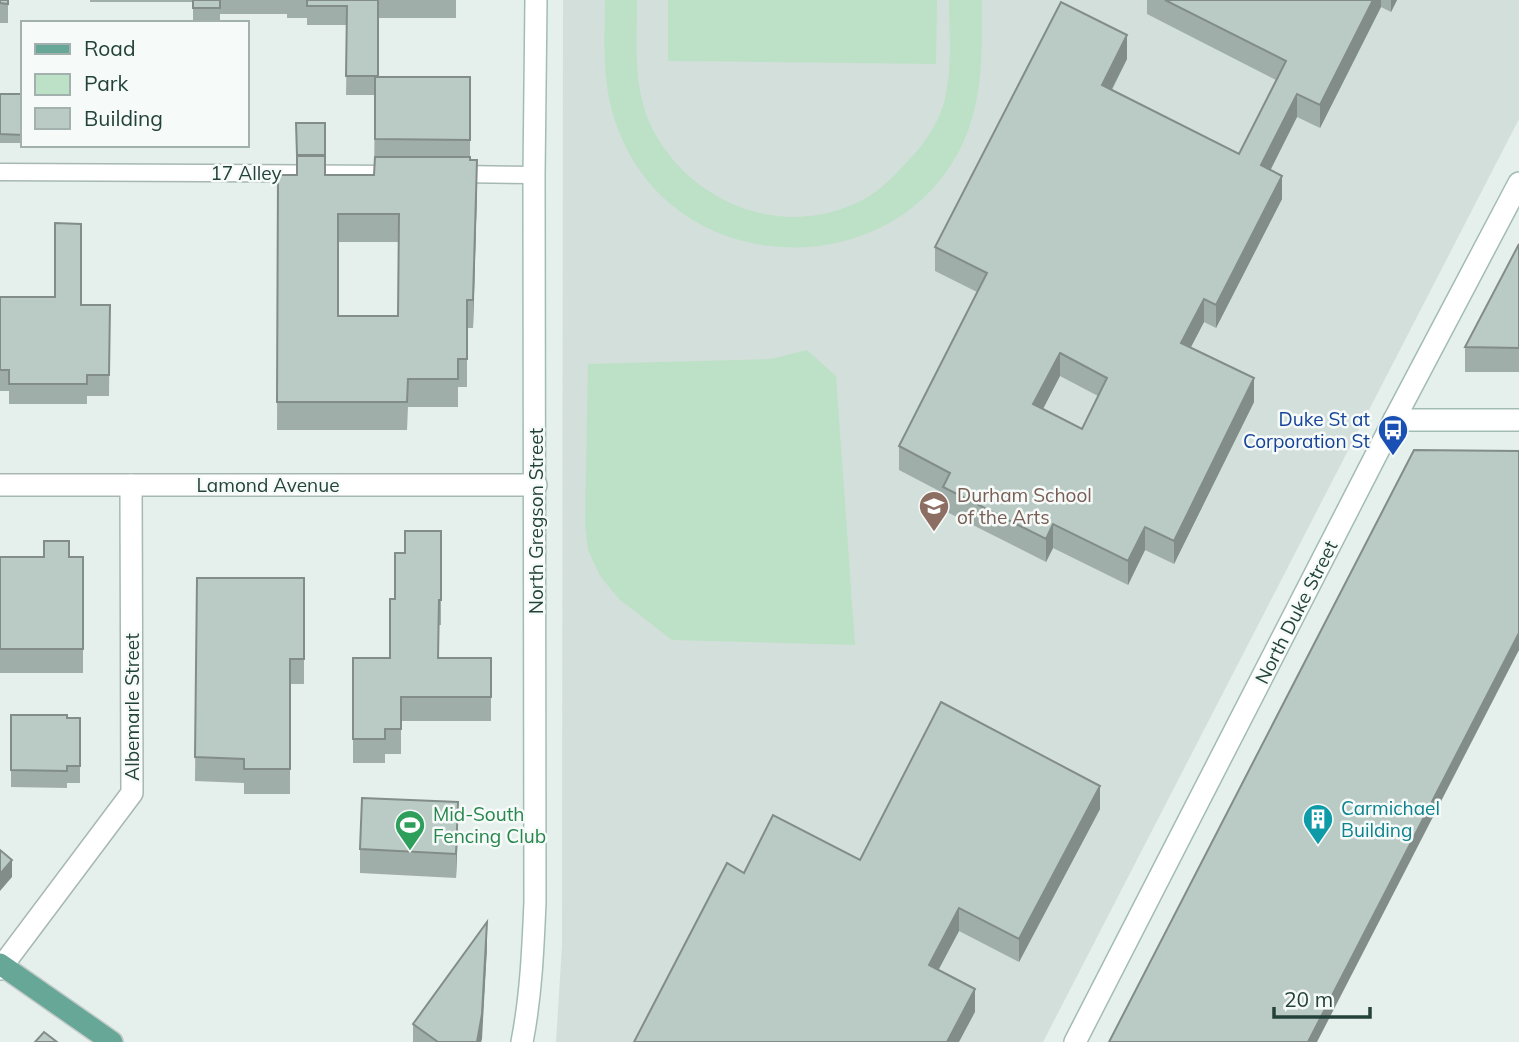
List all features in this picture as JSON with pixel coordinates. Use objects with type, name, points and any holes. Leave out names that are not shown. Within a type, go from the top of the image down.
[{"type":"main road","name":"North Gregson Street","points":[[522,1042],[531,977],[535,902],[536,0]]},
{"type":"main road","name":"North Duke Street","points":[[1075,1042],[1394,420],[1519,183]]},
{"type":"main road","points":[[1394,420],[1519,420]]},
{"type":"main road","name":"Lamond Avenue","points":[[0,485],[536,485]]},
{"type":"main road","name":"Albemarle Street","points":[[1,966],[132,793],[131,485]]},
{"type":"main road","points":[[1,966],[112,1042]]},
{"type":"lane","name":"17 Alley","points":[[0,172],[416,174]]},
{"type":"lane","points":[[443,174],[534,175]]},
{"type":"shaded area","name":"Durham School of the Arts","points":[[563,0],[1519,0],[1519,119],[1043,1042],[556,1042],[562,946]]},
{"type":"green space","points":[[605,0],[637,0],[637,66],[642,99],[653,130],[671,157],[693,180],[719,198],[748,210],[779,216],[810,216],[841,209],[871,195],[898,172],[928,136],[943,106],[949,67],[949,0],[982,0],[979,82],[971,122],[954,160],[922,199],[883,226],[838,243],[791,248],[743,241],[699,224],[660,195],[630,155],[609,98],[605,61]]},
{"type":"green space","points":[[668,0],[937,0],[936,64],[668,61]]},
{"type":"green space","points":[[807,350],[836,376],[855,645],[672,640],[619,599],[600,576],[588,550],[585,524],[588,364],[771,359]]},
{"type":"building","points":[[193,0],[220,0],[220,8],[193,8]]},
{"type":"building","points":[[307,0],[378,0],[378,76],[346,76],[347,6],[307,6]]},
{"type":"building","points":[[1165,0],[1373,0],[1320,105],[1297,94],[1261,165],[1282,176],[1216,305],[1204,299],[1181,343],[1254,378],[1174,541],[1145,527],[1128,561],[1053,524],[1046,539],[943,487],[950,473],[899,446],[987,273],[935,247],[1061,2],[1127,35],[1102,85],[1239,154],[1286,61]],"holes":[[[1060,353],[1107,378],[1082,429],[1033,404]]]},
{"type":"building","points":[[375,77],[470,77],[470,140],[375,139]]},
{"type":"building","points":[[0,94],[21,94],[21,135],[0,134]]},
{"type":"building","points":[[296,123],[325,123],[325,155],[297,155]]},
{"type":"building","points":[[297,156],[325,156],[325,175],[374,175],[375,157],[470,157],[470,160],[477,160],[473,300],[467,300],[467,359],[458,359],[458,379],[408,379],[407,402],[277,402],[278,175],[297,175]],"holes":[[[338,214],[399,214],[398,316],[338,316]]]},
{"type":"building","points":[[55,223],[81,224],[81,305],[110,305],[109,375],[87,375],[87,384],[9,384],[9,370],[0,370],[0,297],[55,297]]},
{"type":"building","points":[[1519,244],[1519,348],[1465,347]]},
{"type":"building","name":"Carmichael Building","points":[[1414,450],[1519,451],[1519,633],[1308,1042],[1109,1042]]},
{"type":"building","points":[[405,531],[441,531],[438,658],[491,658],[491,697],[401,697],[401,729],[385,729],[385,739],[353,739],[353,658],[390,658],[390,599],[395,599],[395,553],[405,553]]},
{"type":"building","points":[[44,541],[69,541],[69,557],[83,557],[83,649],[0,649],[0,557],[44,557]]},
{"type":"building","points":[[197,578],[304,578],[304,659],[290,659],[290,769],[244,769],[244,759],[195,757]]},
{"type":"building","points":[[941,702],[1100,786],[1019,939],[959,908],[929,965],[975,989],[947,1042],[634,1042],[727,863],[744,873],[773,815],[860,860]]},
{"type":"building","points":[[11,715],[67,715],[67,718],[80,718],[80,766],[67,766],[67,771],[11,770]]},
{"type":"building","points":[[362,798],[458,802],[456,854],[360,849]]},
{"type":"building","points":[[0,850],[12,860],[0,874]]},
{"type":"building","points":[[487,922],[482,1014],[477,1042],[438,1042],[413,1024]]},
{"type":"building","points":[[44,1032],[57,1042],[35,1042]]},
{"type":"place","name":"Duke St at Corporation St","points":[[1393,457]]},
{"type":"place","name":"Durham School of the Arts","points":[[934,533]]},
{"type":"place","name":"Carmichael Building","points":[[1318,846]]},
{"type":"place","name":"Mid-South Fencing Club","points":[[410,852]]}]
